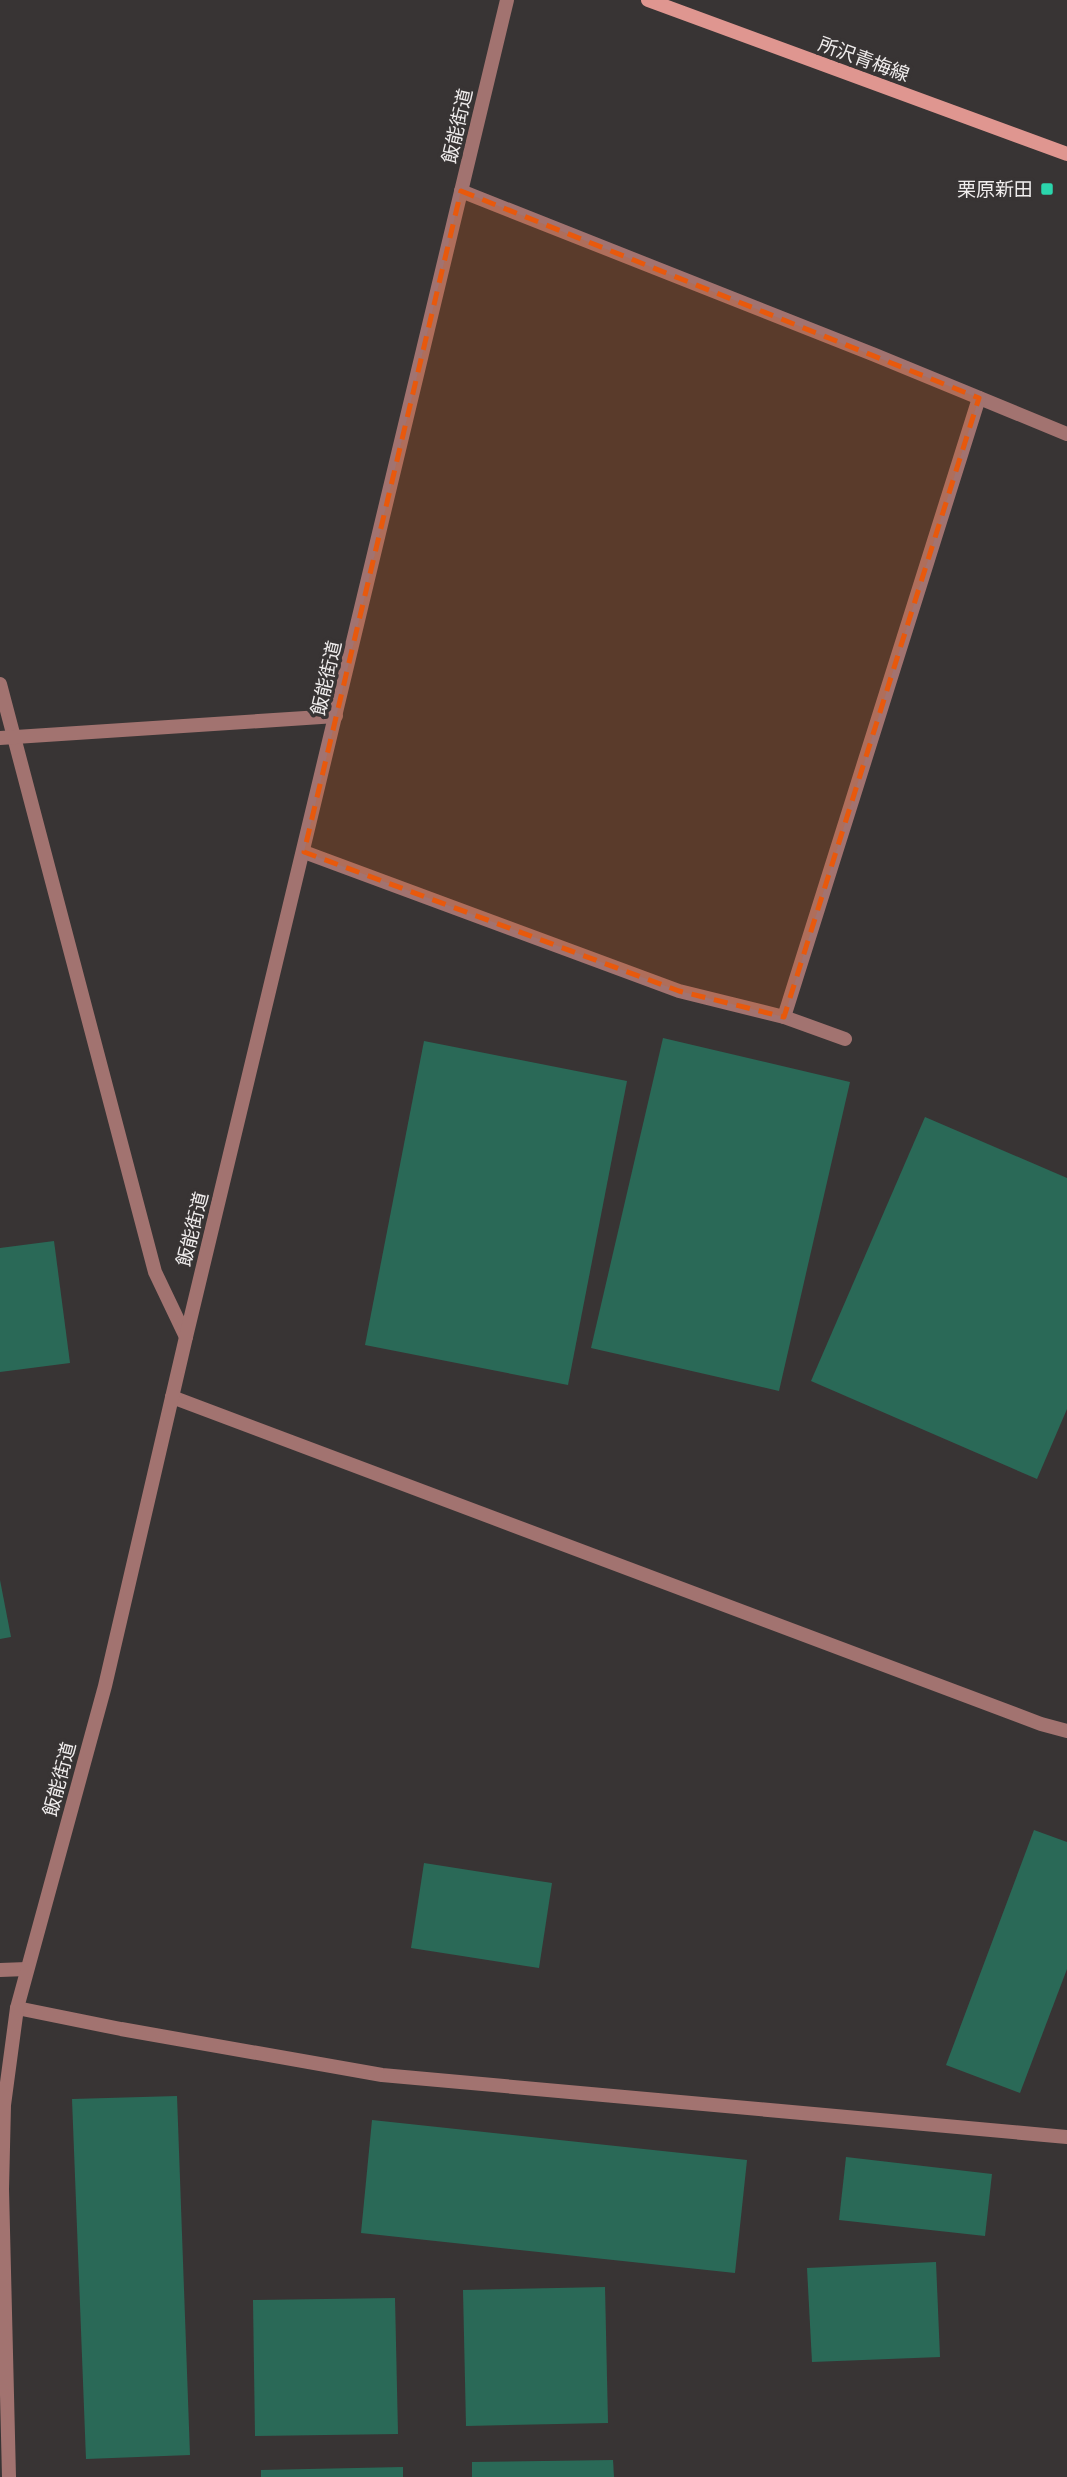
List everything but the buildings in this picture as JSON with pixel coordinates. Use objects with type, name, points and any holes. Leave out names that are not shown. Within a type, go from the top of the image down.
[{"type":"main road","name":"所沢青梅線","points":[[648,0],[1067,153]]},
{"type":"street","name":"飯能街道","points":[[9,2477],[2,2189],[4,2105],[18,2008],[105,1686],[186,1337],[507,0]]},
{"type":"street","points":[[461,191],[1067,434]]},
{"type":"street","points":[[784,1017],[979,398]]},
{"type":"street","points":[[0,684],[7,737],[155,1272],[186,1337]]},
{"type":"street","points":[[7,737],[336,716]]},
{"type":"street","points":[[303,852],[679,990],[784,1017],[845,1039]]},
{"type":"street","points":[[172,1396],[1041,1724],[1067,1731]]},
{"type":"street","points":[[0,1970],[27,1969]]},
{"type":"street","points":[[18,2008],[382,2075],[1067,2137]]},
{"type":"highlighted area","points":[[461,191],[979,398],[784,1017],[679,991],[304,852]]},
{"type":"place","name":"栗原新田","points":[[1047,189]]}]
